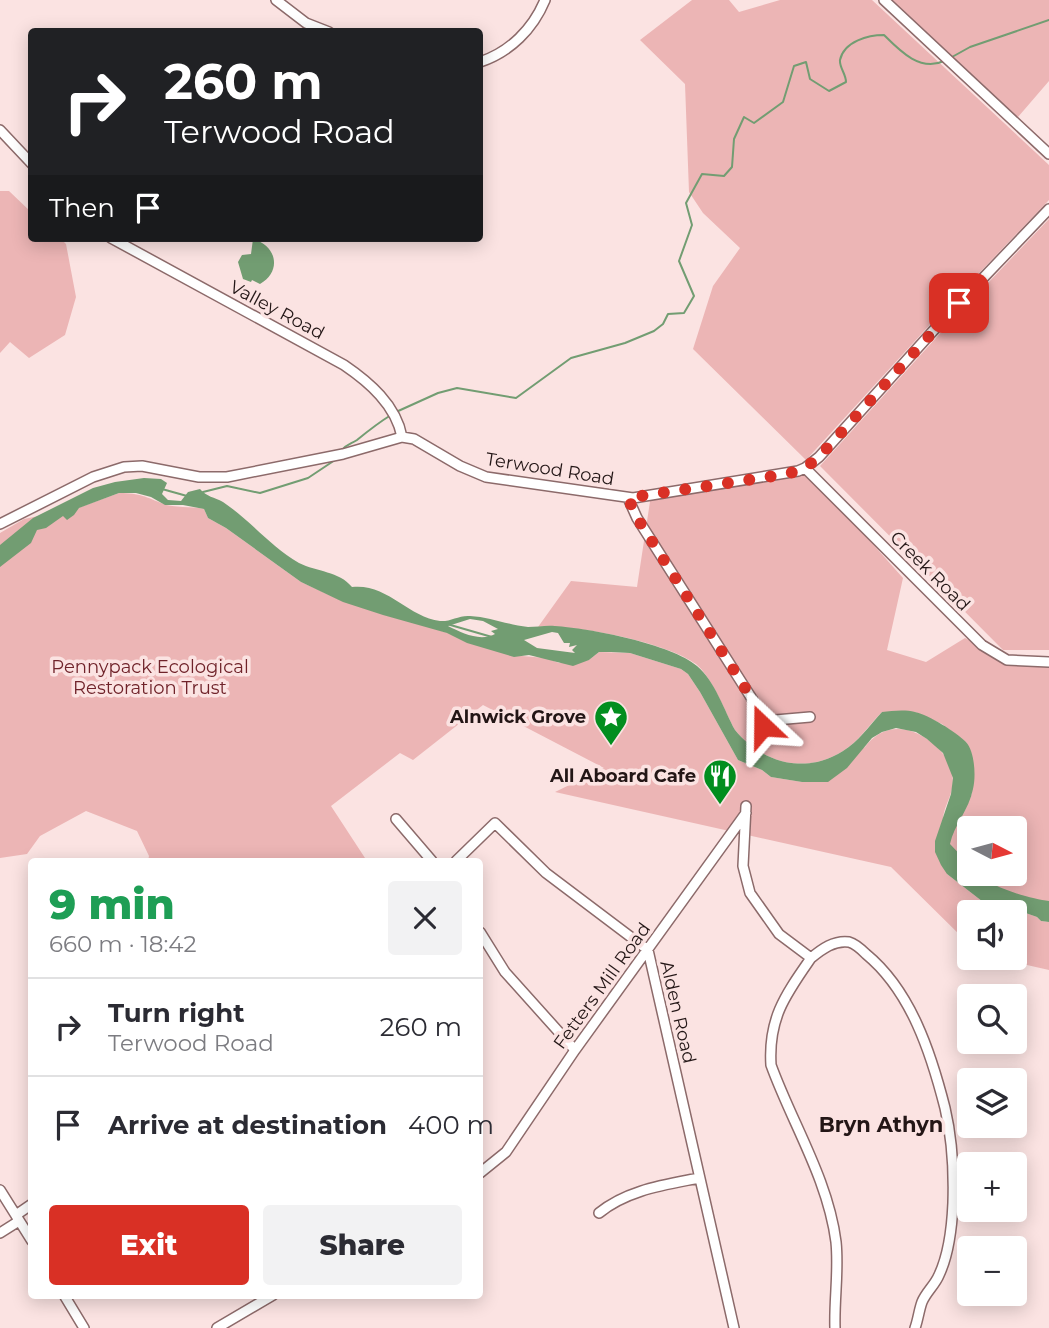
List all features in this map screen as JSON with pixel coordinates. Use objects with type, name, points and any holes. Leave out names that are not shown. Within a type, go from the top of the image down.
[{"type":"street","points":[[276,0],[306,23],[319,28]]},
{"type":"street","points":[[483,61],[492,58],[522,37],[538,18],[545,0]]},
{"type":"street","points":[[884,0],[1049,154]]},
{"type":"street","points":[[0,130],[28,160]]},
{"type":"street","name":"Terwood Road","points":[[402,437],[414,439],[460,466],[486,477],[628,498],[780,475],[805,468],[819,457],[1049,209]]},
{"type":"street","name":"Valley Road","points":[[118,242],[344,365],[367,382],[388,407],[396,418],[402,437]]},
{"type":"street","points":[[0,524],[93,477],[124,467],[142,466],[190,476],[218,478],[338,455],[402,437]]},
{"type":"street","name":"Creek Road","points":[[805,468],[982,645],[1007,660],[1049,662]]},
{"type":"street","points":[[628,498],[637,518],[761,713],[764,721],[759,743]]},
{"type":"street","points":[[764,721],[810,717]]},
{"type":"street","name":"Fetters Mill Road","points":[[483,1170],[506,1152],[746,809],[743,866],[750,893],[779,934],[811,958]]},
{"type":"street","points":[[396,819],[429,858]]},
{"type":"street","name":"Alden Road","points":[[459,858],[495,823],[546,873],[648,950],[734,1328]]},
{"type":"street","points":[[483,937],[505,972],[575,1050]]},
{"type":"street","points":[[835,1328],[837,1262],[833,1225],[817,1175],[771,1065],[770,1044],[781,1001],[811,958],[823,948],[838,942],[854,943],[876,962],[902,997],[920,1030],[945,1110],[951,1150],[953,1206],[943,1263],[922,1303],[915,1328]]},
{"type":"street","points":[[599,1213],[622,1198],[652,1188],[699,1178]]},
{"type":"street","points":[[0,1190],[28,1234]]},
{"type":"street","points":[[0,1233],[28,1208]]},
{"type":"street","points":[[66,1299],[84,1328]]},
{"type":"street","points":[[217,1328],[266,1299]]},
{"type":"green space","points":[[692,0],[729,0],[739,12],[780,0],[872,0],[1049,165],[1049,200],[806,460],[693,349],[713,286],[740,248],[703,213],[689,192],[685,84],[640,40]]},
{"type":"green space","points":[[892,0],[1049,0],[1049,81],[1018,117]]},
{"type":"green space","points":[[0,191],[9,191],[28,209],[28,242],[66,244],[76,297],[65,335],[29,358],[10,342],[0,353]]},
{"type":"green space","points":[[1049,219],[1049,650],[1003,650],[820,466],[945,328]]},
{"type":"green space","points":[[805,468],[903,578],[887,650],[926,662],[965,638],[1011,662],[1049,661],[1049,914],[1027,907],[1027,900],[1009,900],[989,886],[1027,886],[1027,816],[961,816],[972,793],[967,743],[942,724],[915,712],[882,712],[854,743],[843,751],[814,762],[785,762],[758,751],[735,730],[702,670],[682,656],[620,636],[574,628],[538,627],[571,581],[637,587],[651,495]]},
{"type":"green space","name":"Pennypack Ecological Restoration Trust","points":[[119,493],[138,495],[168,505],[204,509],[208,518],[301,582],[336,598],[522,656],[546,658],[559,663],[589,660],[599,652],[630,653],[681,669],[688,674],[700,692],[738,760],[762,770],[771,777],[802,782],[865,747],[883,732],[901,729],[916,733],[941,751],[951,769],[952,789],[944,812],[943,827],[947,874],[957,882],[957,886],[962,886],[981,900],[957,900],[957,932],[891,867],[555,792],[604,768],[483,705],[413,760],[400,753],[331,806],[365,858],[149,858],[137,831],[86,811],[40,836],[27,854],[0,858],[0,533],[24,519],[78,508]]},
{"type":"green space","points":[[957,822],[957,855],[950,846],[947,837]]},
{"type":"green space","name":"Pennypack Ecological Restoration Trust","points":[[1027,913],[1049,922],[1049,970],[1027,965]]},
{"type":"shaded area","points":[[253,242],[261,242],[274,259],[272,272],[260,284],[243,279],[238,262],[242,255],[251,254]]},
{"type":"shaded area","points":[[144,478],[161,479],[167,483],[162,494],[168,500],[181,501],[188,492],[200,489],[233,509],[299,563],[341,578],[352,587],[376,590],[428,618],[444,621],[470,616],[528,627],[570,627],[629,638],[669,651],[685,658],[703,672],[735,730],[746,741],[758,751],[785,762],[814,762],[843,751],[864,733],[882,712],[907,711],[927,717],[966,742],[973,758],[974,784],[971,797],[962,816],[957,816],[957,826],[950,844],[957,851],[957,882],[947,874],[935,852],[935,841],[951,794],[953,778],[943,753],[916,732],[896,728],[882,732],[872,738],[847,768],[828,782],[802,782],[771,777],[762,770],[738,760],[700,692],[688,674],[681,669],[630,653],[611,652],[599,652],[589,660],[573,666],[529,655],[514,657],[467,643],[447,633],[343,602],[301,582],[208,518],[204,509],[165,505],[136,493],[119,493],[79,508],[67,520],[63,516],[46,528],[37,530],[31,543],[0,567],[0,545],[33,518],[93,488]],"holes":[[[470,619],[483,621],[498,629],[491,631],[495,634],[477,637],[448,626]],[[552,632],[558,633],[564,643],[570,643],[569,647],[577,645],[572,650],[575,653],[537,648],[524,640]]]},
{"type":"shaded area","points":[[962,886],[998,886],[1049,901],[1049,922],[1027,913],[1027,900],[981,900]]},
{"type":"waterway","points":[[952,57],[970,47],[1049,20]]},
{"type":"waterway","points":[[396,412],[438,393],[457,388],[516,398],[571,358],[625,343],[654,331],[663,324],[668,314],[684,313],[694,296],[679,261],[692,225],[686,203],[702,174],[724,176],[732,167],[734,139],[744,117],[754,123],[783,102],[794,66],[806,62],[810,79],[829,91],[846,82],[840,60],[846,48],[865,38],[884,35],[919,62],[935,64],[944,61]]},
{"type":"waterway","points":[[342,450],[391,415]]},
{"type":"waterway","points":[[203,492],[227,486],[260,493],[308,478],[338,458]]},
{"type":"waterway","points":[[162,489],[187,496]]},
{"type":"waterway","points":[[447,624],[492,637]]},
{"type":"place","name":"Alnwick Grove","points":[[611,747]]},
{"type":"place","name":"All Aboard Cafe","points":[[720,806]]},
{"type":"district","name":"Bryn Athyn","points":[[881,1124]]},
{"type":"route","points":[[763,726],[761,713],[632,511],[628,498],[787,474],[805,468],[819,457],[959,303]]}]
